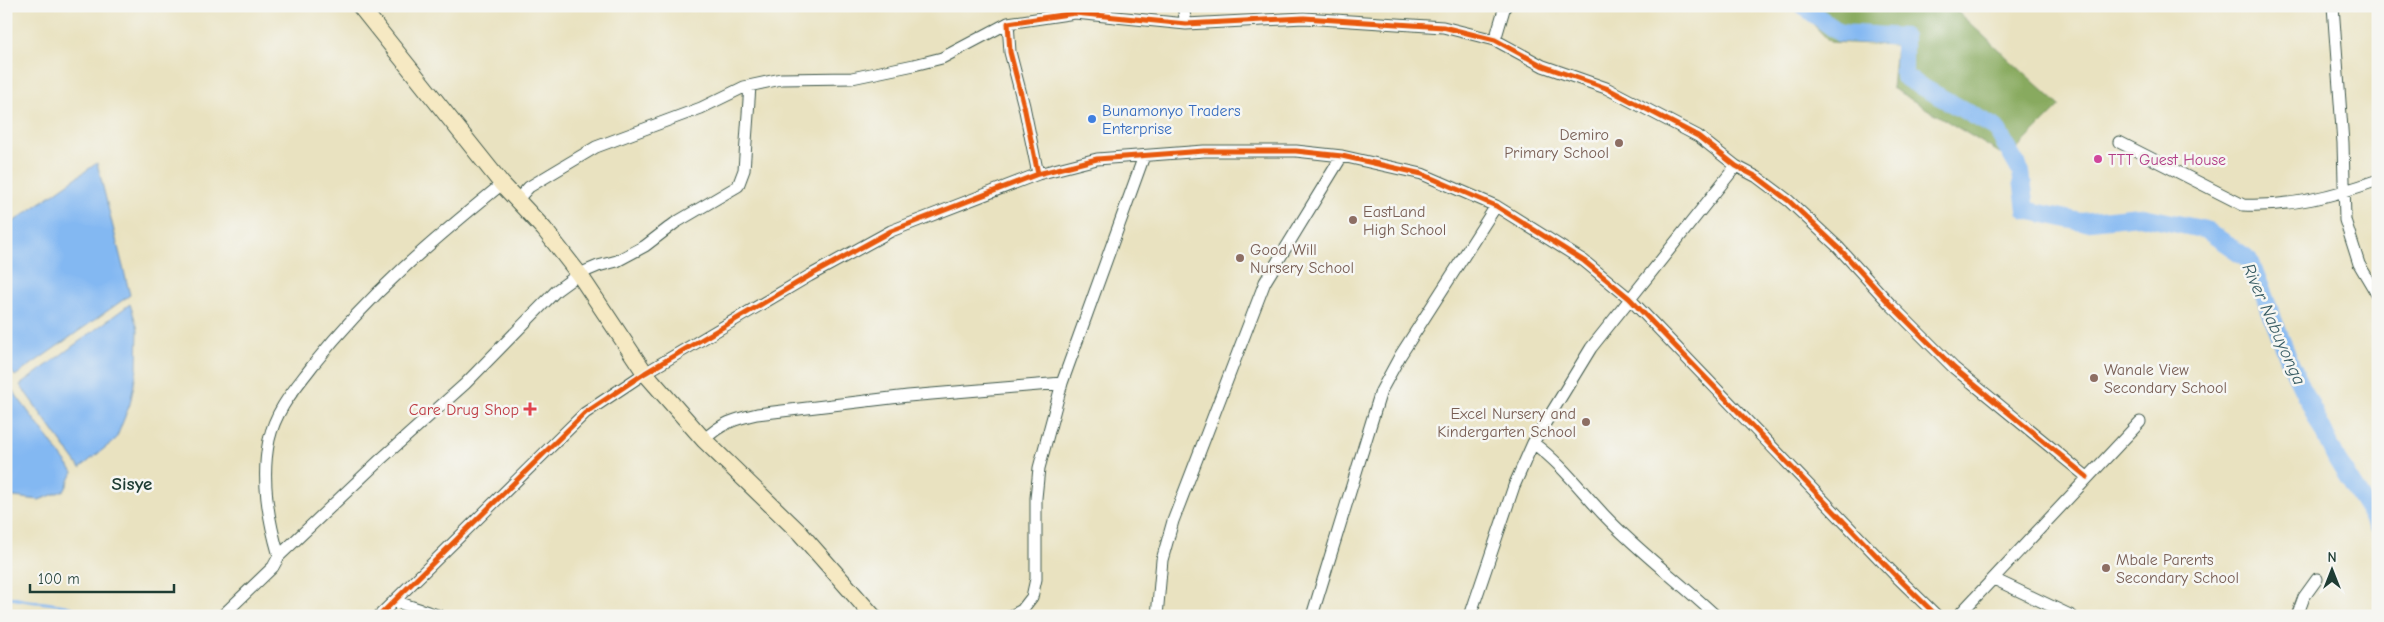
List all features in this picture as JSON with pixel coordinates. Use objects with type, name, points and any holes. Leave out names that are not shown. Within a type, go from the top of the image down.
[{"type":"street","points":[[360,6],[502,184],[544,229],[579,274],[645,373],[704,440],[800,533],[873,616]]},
{"type":"street","points":[[1183,6],[1186,24]]},
{"type":"street","points":[[1302,6],[1304,18]]},
{"type":"street","points":[[1495,40],[1504,6]]},
{"type":"street","points":[[2333,6],[2343,142],[2342,193],[2345,220],[2359,264],[2378,296]]},
{"type":"street","points":[[517,200],[529,187],[596,147],[701,108],[750,86],[781,80],[852,78],[914,66],[942,58],[1008,23],[1075,13],[1186,24],[1304,18],[1443,27],[1495,40],[1543,66],[1606,88],[1690,132],[1736,166],[1757,177],[1789,201],[1838,246],[1890,304],[1954,368],[2087,477]]},
{"type":"street","points":[[1008,23],[1010,52],[1024,106],[1038,174]]},
{"type":"street","points":[[222,616],[273,566],[279,556],[380,460],[465,384],[557,290],[579,274],[617,261],[645,246],[675,223],[738,186],[744,170],[750,86]]},
{"type":"street","points":[[2119,142],[2243,205],[2266,206],[2342,193],[2378,180]]},
{"type":"street","points":[[379,616],[585,413],[645,373],[809,276],[891,231],[1038,174],[1097,159],[1204,151],[1296,151],[1342,156],[1422,174],[1496,206],[1584,261],[1629,298],[1896,576],[1938,616]]},
{"type":"street","points":[[1011,616],[1022,610],[1032,598],[1036,579],[1036,498],[1039,468],[1062,383],[1144,156]]},
{"type":"street","points":[[1157,616],[1162,560],[1173,521],[1265,282],[1342,156]]},
{"type":"street","points":[[1470,616],[1514,486],[1533,443],[1591,348],[1736,166]]},
{"type":"street","points":[[279,556],[266,499],[266,462],[270,438],[282,405],[345,325],[372,296],[428,244],[502,184]]},
{"type":"street","points":[[1312,616],[1381,391],[1400,356],[1496,206]]},
{"type":"street","points":[[704,440],[717,427],[757,414],[908,396],[1062,383]]},
{"type":"street","points":[[1958,616],[2140,422]]},
{"type":"street","points":[[1533,443],[1553,457],[1606,517],[1709,613]]},
{"type":"street","points":[[1994,579],[2072,616]]},
{"type":"street","points":[[2297,616],[2304,597],[2317,579]]},
{"type":"street","points":[[394,601],[440,616]]},
{"type":"green space","points":[[1796,6],[1951,6],[2060,106],[2008,158],[1892,88],[1896,45],[1830,42]]},
{"type":"water","points":[[97,163],[130,295],[15,376],[6,364],[6,227]]},
{"type":"water","points":[[130,304],[138,329],[137,369],[130,404],[116,439],[80,468],[20,385]]},
{"type":"water","points":[[13,391],[73,472],[65,490],[39,500],[6,496],[6,396]]},
{"type":"waterway","name":"River Nabuyonga","points":[[1803,6],[1840,33],[1904,37],[1904,77],[1996,128],[2021,172],[2026,210],[2081,222],[2139,216],[2206,230],[2250,260],[2291,365],[2337,460],[2378,526]]},
{"type":"waterway","points":[[6,596],[26,601],[71,607],[89,616]]},
{"type":"cycle path","points":[[1038,174],[1024,106],[1010,52],[1008,23],[1075,13],[1186,24],[1304,18],[1443,27],[1495,40],[1543,66],[1606,88],[1698,136],[1736,166],[1757,177],[1789,201],[1838,247],[1890,304],[1954,368],[2087,477]]},
{"type":"cycle path","points":[[379,616],[585,413],[645,373],[809,276],[891,231],[1038,174],[1097,159],[1204,151],[1296,151],[1342,156],[1422,174],[1496,206],[1584,261],[1629,298],[1896,576],[1937,616]]},
{"type":"place","name":"Bunamonyo Traders Enterprise","points":[[1092,119]]},
{"type":"place","name":"Demiro Primary School","points":[[1619,143]]},
{"type":"place","name":"TTT Guest House","points":[[2098,159]]},
{"type":"place","name":"EastLand High School","points":[[1353,220]]},
{"type":"place","name":"Good Will Nursery School","points":[[1240,258]]},
{"type":"place","name":"Wanale View Secondary School","points":[[2094,378]]},
{"type":"place","name":"Care Drug Shop","points":[[530,409]]},
{"type":"place","name":"Excel Nursery and Kindergarten School","points":[[1586,422]]},
{"type":"place","name":"Mbale Parents Secondary School","points":[[2106,568]]},
{"type":"district","name":"Sisye","points":[[132,483]]}]
